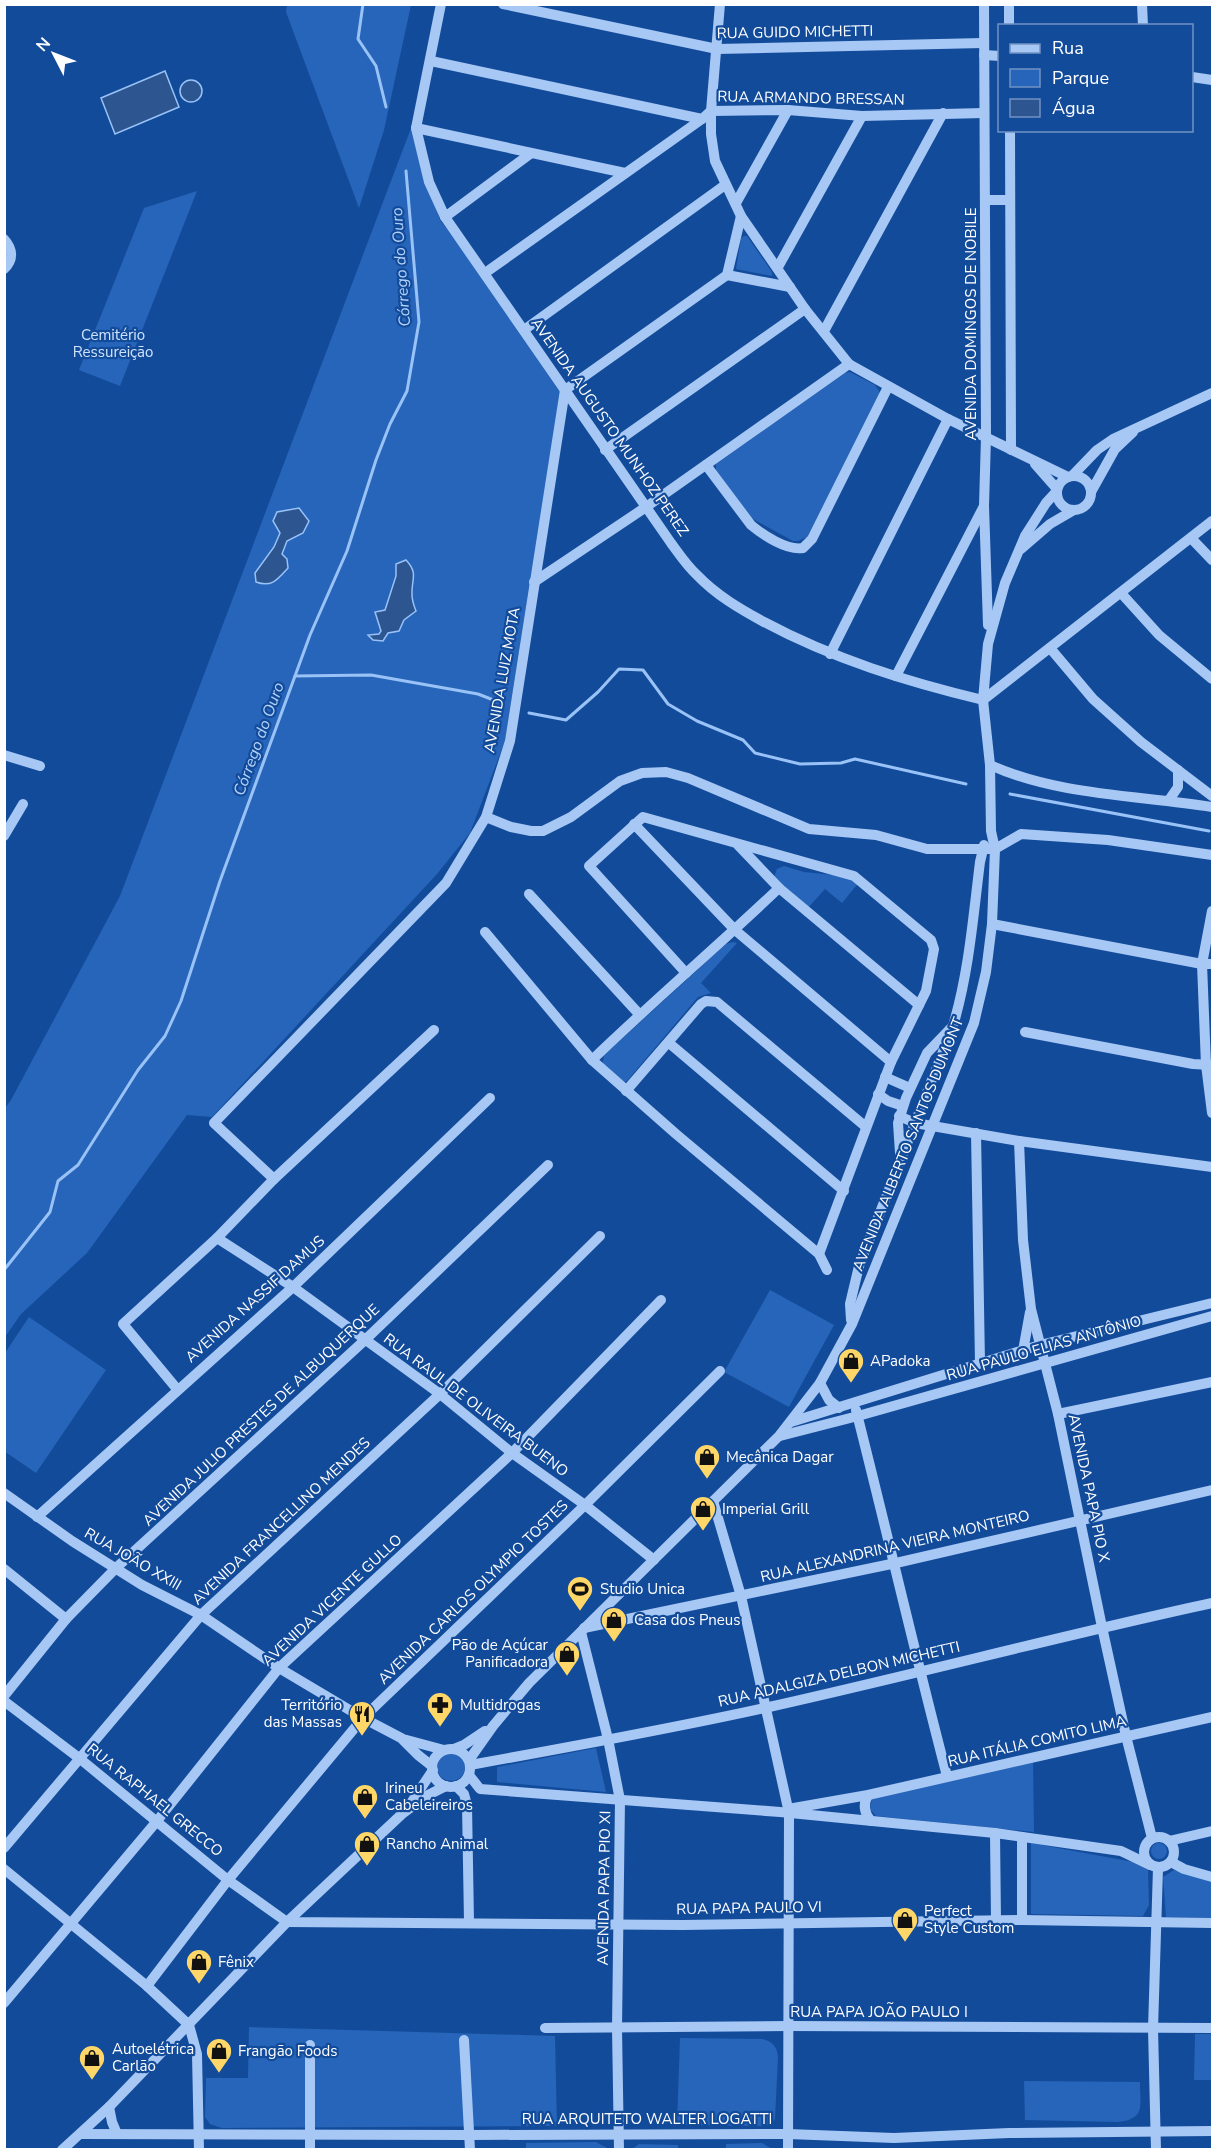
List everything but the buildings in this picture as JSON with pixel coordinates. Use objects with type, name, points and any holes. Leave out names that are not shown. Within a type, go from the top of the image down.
[{"type":"street","name":"AVENIDA AUGUSTO MUNHOZ PEREZ","points":[[441,4],[416,128],[429,182],[445,217],[671,543],[696,575],[722,597],[781,631],[830,654],[937,689],[983,700]]},
{"type":"street","name":"RUA GUIDO MICHETTI","points":[[503,4],[717,49],[983,43]]},
{"type":"street","points":[[720,4],[711,111],[711,134],[715,161],[741,216],[805,309],[849,364],[948,419],[1033,461],[1070,476],[1082,478],[1090,486],[1091,492]]},
{"type":"street","name":"AVENIDA DOMINGOS DE NOBILE","points":[[984,4],[986,200],[984,506],[988,644]]},
{"type":"street","points":[[1009,24],[1010,4]]},
{"type":"street","points":[[1142,4],[1143,24]]},
{"type":"street","points":[[984,55],[998,56]]},
{"type":"street","name":"RUA ARMANDO BRESSAN","points":[[430,61],[702,119],[711,111],[788,111],[862,116],[984,114]]},
{"type":"street","points":[[1193,77],[1212,80]]},
{"type":"street","points":[[736,203],[788,111]]},
{"type":"street","points":[[824,331],[943,113]]},
{"type":"street","points":[[778,267],[862,116]]},
{"type":"street","points":[[485,273],[702,119]]},
{"type":"street","points":[[416,128],[625,173]]},
{"type":"street","points":[[1010,132],[1011,450]]},
{"type":"street","points":[[445,217],[530,154]]},
{"type":"street","points":[[524,330],[725,186]]},
{"type":"street","points":[[986,200],[1010,200]]},
{"type":"street","points":[[565,390],[727,275],[741,216]]},
{"type":"street","points":[[4,239],[10,247],[12,256],[4,269]]},
{"type":"street","points":[[727,275],[790,287]]},
{"type":"street","points":[[605,450],[805,309]]},
{"type":"street","points":[[534,582],[646,507],[849,364]]},
{"type":"street","points":[[706,465],[751,525],[791,547],[803,548],[812,539],[888,387]]},
{"type":"street","name":"AVENIDA LUIZ MOTA","points":[[274,1179],[214,1123],[446,883],[486,817],[510,741],[565,390]]},
{"type":"street","points":[[1140,426],[1115,449],[1091,492],[1088,503],[1074,510],[1063,506],[1057,497],[1061,481],[1070,476],[1097,450],[1113,439],[1140,426],[1211,397]]},
{"type":"street","points":[[830,654],[948,419]]},
{"type":"street","points":[[1033,461],[1057,490]]},
{"type":"street","name":"AVENIDA ALBERTO SANTOS DUMONT","points":[[469,1767],[493,1726],[529,1683],[779,1436],[820,1383],[852,1324],[933,1126],[976,1013],[986,972],[992,924],[995,849],[990,831],[990,765],[983,700],[988,644],[1005,583],[1019,551],[1034,519],[1057,490]]},
{"type":"street","points":[[896,676],[984,506]]},
{"type":"street","name":"AVENIDA ALBERTO SANTOS DUMONT","points":[[1019,551],[1050,524],[1074,510]]},
{"type":"street","points":[[983,700],[1212,521]]},
{"type":"street","points":[[1191,538],[1212,560]]},
{"type":"street","points":[[1121,593],[1159,635],[1212,679]]},
{"type":"street","points":[[1050,648],[1093,699],[1141,742],[1202,786],[1212,796]]},
{"type":"street","points":[[4,755],[40,766]]},
{"type":"street","points":[[990,765],[1014,776],[1045,784],[1212,807]]},
{"type":"street","points":[[1169,800],[1178,787],[1178,770]]},
{"type":"street","points":[[486,817],[510,827],[543,831],[571,817],[620,781],[642,773],[666,772],[688,778],[810,829],[876,835],[927,849],[995,849],[1021,834],[1108,840],[1212,855]]},
{"type":"street","points":[[4,836],[23,804]]},
{"type":"street","points":[[686,973],[589,866],[643,817],[854,876],[931,940],[934,949],[926,991],[891,1062],[819,1254]]},
{"type":"street","points":[[634,824],[735,930],[891,1062]]},
{"type":"street","name":"AVENIDA ALBERTO SANTOS DUMONT","points":[[852,1324],[850,1304],[859,1266],[953,1026],[967,975],[982,850],[990,831]]},
{"type":"street","points":[[738,845],[779,888],[919,1005]]},
{"type":"street","points":[[766,875],[777,855]]},
{"type":"street","points":[[592,1060],[639,1014],[779,888]]},
{"type":"street","points":[[529,894],[639,1014]]},
{"type":"street","points":[[1212,911],[1207,964],[1212,1113]]},
{"type":"street","points":[[992,924],[1207,964]]},
{"type":"street","points":[[485,932],[592,1060],[819,1254],[826,1270]]},
{"type":"street","points":[[626,1091],[701,1004],[706,1001],[717,1002],[866,1126]]},
{"type":"street","points":[[901,1158],[901,1111],[910,1088],[922,1062],[936,1042],[953,1026]]},
{"type":"street","points":[[177,1389],[123,1324],[217,1238],[274,1179],[434,1030]]},
{"type":"street","points":[[1025,1032],[1209,1065]]},
{"type":"street","points":[[669,1043],[844,1191]]},
{"type":"street","points":[[922,1062],[954,1073]]},
{"type":"street","points":[[885,1077],[910,1088]]},
{"type":"street","points":[[878,1094],[915,1123],[1212,1167]]},
{"type":"street","name":"AVENIDA NASSIF DAMUS","points":[[37,1517],[293,1287],[490,1098]]},
{"type":"street","points":[[976,1133],[980,1364]]},
{"type":"street","name":"AVENIDA PAPA PIO X","points":[[1019,1140],[1023,1240],[1031,1309],[1058,1414],[1149,1841]]},
{"type":"street","name":"AVENIDA JULIO PRESTES DE ALBUQUERQUE","points":[[4,1696],[66,1619],[116,1568],[365,1340],[548,1165]]},
{"type":"street","name":"AVENIDA FRANCELLINO MENDES","points":[[4,1848],[201,1615],[440,1394],[600,1236]]},
{"type":"street","name":"RUA RAUL DE OLIVEIRA BUENO","points":[[217,1238],[293,1287],[440,1394],[512,1453],[654,1560]]},
{"type":"street","name":"AVENIDA VICENTE GULLO","points":[[7,1996],[157,1821],[279,1668],[512,1453],[661,1300]]},
{"type":"street","name":"RUA PAULO ELIAS ANTÔNIO","points":[[791,1422],[1040,1345],[1212,1303]]},
{"type":"street","points":[[1023,1351],[1031,1309]]},
{"type":"street","name":"RUA PAULO ELIAS ANTÔNIO","points":[[779,1436],[858,1416],[1212,1316]]},
{"type":"street","name":"AVENIDA CARLOS OLYMPIO TOSTES","points":[[147,1986],[228,1880],[363,1719],[585,1506],[720,1371]]},
{"type":"street","points":[[1058,1414],[1212,1382]]},
{"type":"street","points":[[820,1383],[829,1400],[839,1408]]},
{"type":"street","points":[[855,1403],[947,1776]]},
{"type":"street","name":"RUA ALEXANDRINA VIEIRA MONTEIRO","points":[[582,1630],[896,1563],[1212,1490]]},
{"type":"street","name":"RUA JOÃO XXIII","points":[[4,1493],[142,1585],[201,1615],[279,1668],[363,1719],[403,1739],[449,1749]]},
{"type":"street","points":[[713,1501],[741,1596],[786,1811],[789,1922],[788,2150]]},
{"type":"street","points":[[4,1569],[66,1619]]},
{"type":"street","name":"RUA ADALGIZA DELBON MICHETTI","points":[[469,1767],[766,1708],[920,1673],[1102,1627],[1212,1603]]},
{"type":"street","name":"AVENIDA PAPA PIO XI","points":[[582,1630],[620,1800],[617,2028],[619,2150]]},
{"type":"street","name":"RUA RAPHAEL GRECCO","points":[[4,1701],[79,1758],[228,1880],[287,1922]]},
{"type":"street","name":"RUA ITÁLIA COMITO LIMA","points":[[786,1811],[868,1795],[1212,1717]]},
{"type":"street","name":"AVENIDA ALBERTO SANTOS DUMONT","points":[[449,1749],[464,1745],[493,1726]]},
{"type":"street","name":"RUA JOÃO XXIII","points":[[403,1739],[432,1768]]},
{"type":"street","points":[[402,1814],[423,1788],[436,1756],[449,1749],[460,1751],[480,1789],[786,1811],[995,1833],[1121,1851],[1154,1866],[1163,1867],[1171,1862],[1174,1849],[1169,1841],[1161,1837],[1121,1851]]},
{"type":"street","points":[[62,2150],[109,2107],[287,1922],[402,1814],[428,1795],[461,1784],[469,1767]]},
{"type":"street","points":[[432,1768],[437,1780],[464,1794],[467,1805],[469,1922]]},
{"type":"street","points":[[868,1795],[864,1807],[871,1821]]},
{"type":"street","points":[[1169,1841],[1212,1831]]},
{"type":"street","points":[[995,1833],[996,1921]]},
{"type":"street","points":[[1022,1837],[1022,1920]]},
{"type":"street","points":[[1149,1841],[1144,1858],[1154,1866],[1156,1922],[1153,2029],[1156,2150]]},
{"type":"street","points":[[1171,1862],[1184,1869],[1212,1877]]},
{"type":"street","points":[[4,1869],[147,1986],[189,2025],[197,2054],[199,2150]]},
{"type":"street","name":"RUA PAPA PAULO VI","points":[[287,1922],[618,1924],[1022,1920],[1212,1923]]},
{"type":"street","name":"RUA PAPA JOÃO PAULO I","points":[[545,2028],[789,2026],[1212,2028]]},
{"type":"street","points":[[464,2040],[470,2150]]},
{"type":"street","points":[[310,2045],[310,2150]]},
{"type":"street","points":[[109,2107],[117,2134]]},
{"type":"street","name":"RUA ARQUITETO WALTER LOGATTI","points":[[81,2134],[788,2134],[894,2138],[1009,2133],[1212,2131]]},
{"type":"green space","points":[[287,5],[411,5],[384,130],[359,208],[286,12]]},
{"type":"green space","points":[[416,115],[414,140],[440,220],[484,275],[564,390],[530,581],[505,741],[470,833],[437,874],[212,1117],[187,1115],[87,1253],[21,1314],[5,1337],[5,1108],[120,896]]},
{"type":"green space","name":"Cemitério Ressureição","points":[[197,191],[120,386],[79,370],[144,208]]},
{"type":"green space","points":[[747,236],[772,272],[772,276],[736,269],[741,238]]},
{"type":"green space","points":[[850,372],[875,385],[881,394],[807,537],[793,541],[751,518],[716,470],[716,464],[845,373]]},
{"type":"green space","points":[[784,866],[804,872],[853,877],[860,881],[842,903],[825,889],[807,909],[774,877],[777,869]]},
{"type":"green space","points":[[737,943],[701,983],[711,993],[698,997],[627,1081],[625,1082],[602,1066],[604,1055],[726,944]]},
{"type":"green space","points":[[770,1290],[834,1325],[789,1407],[724,1372]]},
{"type":"green space","points":[[29,1317],[106,1370],[36,1473],[4,1451],[5,1353]]},
{"type":"green space","points":[[596,1748],[606,1792],[497,1782],[497,1767]]},
{"type":"green space","points":[[451,1753],[461,1757],[465,1767],[461,1777],[451,1781],[441,1777],[437,1767],[441,1757]]},
{"type":"green space","points":[[1033,1759],[1034,1832],[876,1816],[870,1809],[872,1799]]},
{"type":"green space","points":[[1031,1843],[1139,1863],[1148,1870],[1149,1905],[1143,1916],[1031,1914]]},
{"type":"green space","points":[[1156,1843],[1162,1843],[1167,1851],[1165,1857],[1156,1859],[1151,1854],[1151,1848]]},
{"type":"green space","points":[[1174,1870],[1212,1881],[1212,1918],[1166,1917],[1163,1877]]},
{"type":"green space","points":[[249,2027],[555,2036],[557,2126],[222,2128],[210,2124],[205,2117],[206,2078],[248,2078]]},
{"type":"green space","points":[[1195,2034],[1212,2034],[1212,2080],[1194,2080]]},
{"type":"green space","points":[[680,2038],[769,2041],[778,2057],[775,2119],[771,2124],[764,2126],[677,2125]]},
{"type":"green space","points":[[1024,2081],[1140,2082],[1140,2110],[1133,2118],[1118,2122],[1025,2120]]},
{"type":"green space","points":[[596,2142],[609,2149],[526,2149],[526,2143]]},
{"type":"green space","points":[[762,2143],[772,2149],[726,2149],[726,2144]]},
{"type":"green space","points":[[639,2144],[678,2145],[678,2149],[632,2149]]},
{"type":"water","points":[[165,71],[179,107],[115,134],[101,98]]},
{"type":"water","points":[[191,80],[201,87],[202,91],[195,101],[191,102],[181,95],[180,91],[187,81]]},
{"type":"water","points":[[299,508],[309,521],[303,533],[287,541],[282,554],[287,559],[288,568],[271,583],[256,582],[255,573],[274,547],[280,533],[273,521],[277,512]]},
{"type":"water","points":[[406,560],[414,577],[412,597],[416,611],[404,620],[399,631],[388,633],[383,641],[373,640],[368,635],[379,634],[381,631],[375,612],[385,610],[396,576],[396,564]]},
{"type":"waterway","points":[[363,4],[358,39],[376,66],[386,107]]},
{"type":"waterway","name":"Córrego do Ouro","points":[[4,1270],[50,1212],[58,1181],[78,1165],[138,1070],[165,1036],[181,1001],[220,881],[310,635],[347,551],[390,424],[407,391],[419,322],[406,171]]},
{"type":"waterway","points":[[529,713],[566,720],[598,692],[619,669],[643,670],[668,704],[697,721],[743,740],[755,753],[800,764],[841,763],[855,759],[966,784]]},
{"type":"waterway","points":[[295,676],[371,675],[478,694],[496,701]]},
{"type":"waterway","points":[[1010,794],[1209,831]]},
{"type":"place","name":"APadoka","points":[[851,1384]]},
{"type":"place","name":"Mecânica Dagar","points":[[707,1480]]},
{"type":"place","name":"Imperial Grill","points":[[703,1532]]},
{"type":"place","name":"Studio Unica","points":[[580,1612]]},
{"type":"place","name":"Casa dos Pneus","points":[[614,1643]]},
{"type":"place","name":"Pão de Açúcar Panificadora","points":[[567,1677]]},
{"type":"place","name":"Multidrogas","points":[[440,1728]]},
{"type":"place","name":"Território das Massas","points":[[362,1737]]},
{"type":"place","name":"Irineu Cabeleireiros","points":[[365,1820]]},
{"type":"place","name":"Rancho Animal","points":[[367,1867]]},
{"type":"place","name":"Perfect Style Custom","points":[[905,1943]]},
{"type":"place","name":"Fênix","points":[[199,1985]]},
{"type":"place","name":"Frangão Foods","points":[[219,2074]]},
{"type":"place","name":"Autoelétrica Carlão","points":[[92,2081]]}]
